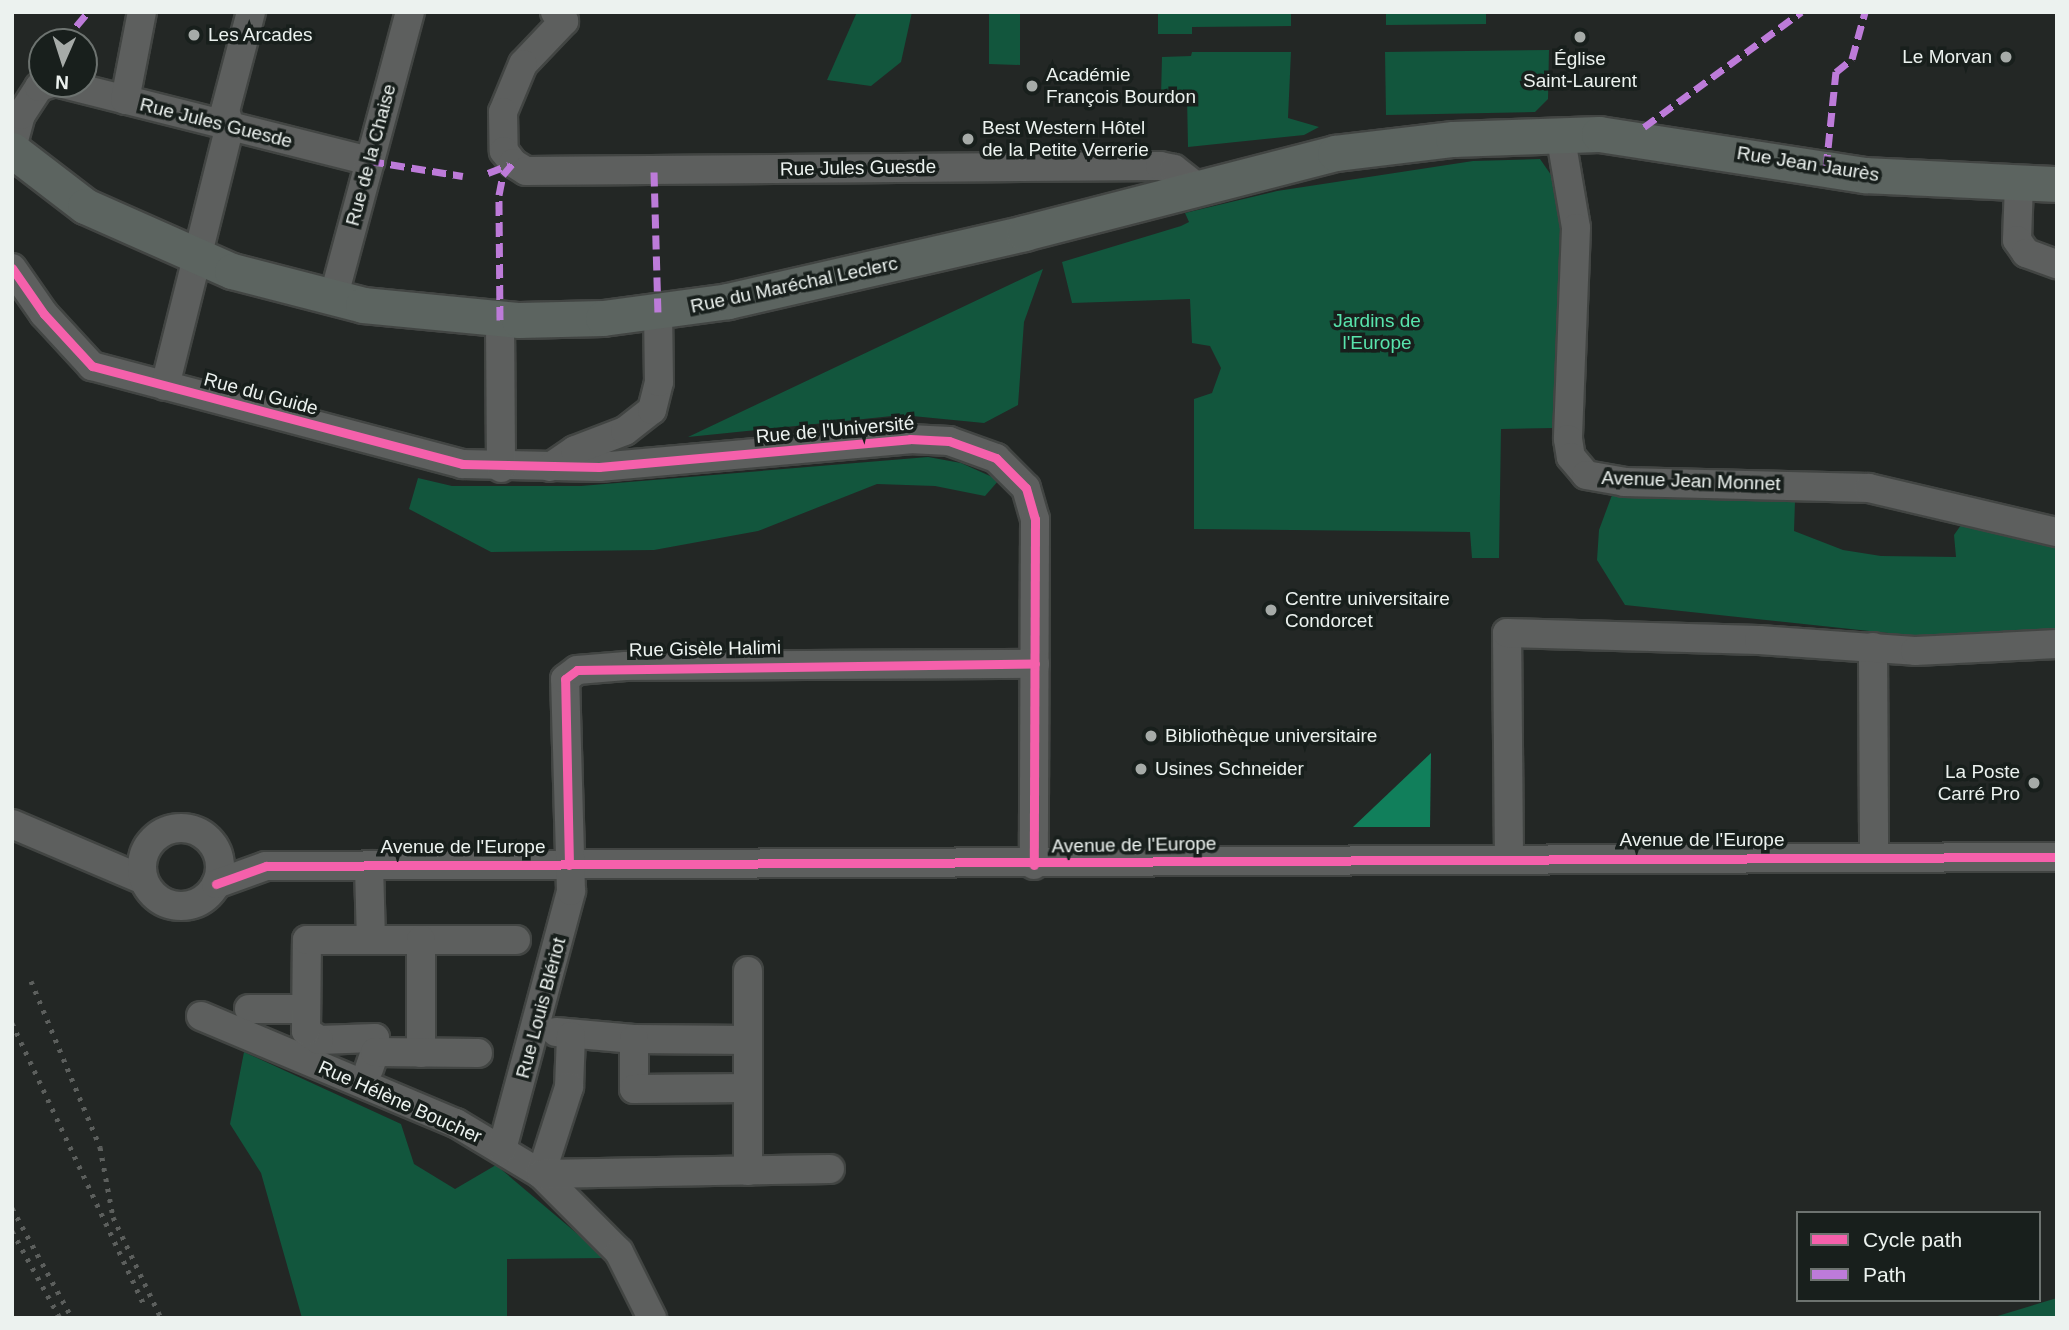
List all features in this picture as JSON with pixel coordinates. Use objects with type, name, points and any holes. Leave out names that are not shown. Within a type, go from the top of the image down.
[{"type":"main road","name":"Rue du Maréchal Leclerc","points":[[12,149],[44,177],[105,217],[264,281],[333,299],[500,320],[658,313],[778,291],[1335,153],[1453,139],[1560,134]]},
{"type":"main road","name":"Rue Jean Jaurès","points":[[1560,134],[1643,138],[1866,175],[2057,184]]},
{"type":"street","points":[[125,100],[142,12]]},
{"type":"street","points":[[165,386],[230,126],[226,111],[251,12]]},
{"type":"street","points":[[230,126],[241,116],[268,12]]},
{"type":"street","name":"Rue de la Chaise","points":[[333,299],[410,12]]},
{"type":"street","name":"Rue Jules Guesde","points":[[559,17],[523,64],[510,88],[501,132],[504,151],[513,163],[540,173],[1160,166],[1174,169],[1198,188]]},
{"type":"street","name":"Rue Jules Guesde","points":[[98,93],[370,161]]},
{"type":"street","points":[[12,149],[21,115],[32,98]]},
{"type":"street","name":"Avenue Jean Monnet","points":[[1560,134],[1576,228],[1568,439],[1571,457],[1586,475],[1618,482],[1869,488],[2057,532]]},
{"type":"street","points":[[2019,183],[2017,240],[2026,253],[2057,264]]},
{"type":"street","name":"Rue du Guide","points":[[12,268],[76,354],[92,366],[431,458],[500,468],[547,468]]},
{"type":"street","points":[[547,468],[575,450],[625,431],[652,410],[659,382],[658,313]]},
{"type":"street","points":[[500,320],[500,468]]},
{"type":"street","name":"Rue de l'Université","points":[[547,468],[910,439],[949,441],[982,451],[1008,466],[1031,501],[1035,664],[1034,865]]},
{"type":"street","points":[[1509,858],[1507,633],[1915,650],[2057,644]]},
{"type":"street","points":[[1873,647],[1874,858]]},
{"type":"street","name":"Rue Gisèle Halimi","points":[[569,865],[565,679],[577,670],[1035,664]]},
{"type":"street","points":[[12,824],[143,880]]},
{"type":"street","points":[[180,827],[202,833],[216,848],[220,866],[216,884],[201,901],[178,906],[156,898],[143,880],[141,868],[147,846],[158,834],[180,827]]},
{"type":"street","points":[[84,853],[147,846]]},
{"type":"street","name":"Avenue de l'Europe","points":[[216,848],[259,867]]},
{"type":"street","name":"Avenue de l'Europe","points":[[216,884],[259,867],[369,865],[1034,865],[1509,858],[2057,857]]},
{"type":"street","points":[[369,865],[371,940]]},
{"type":"street","name":"Rue Louis Blériot","points":[[502,1149],[538,1027],[571,891],[569,865]]},
{"type":"street","points":[[363,1085],[375,1052],[375,1038],[319,1040],[306,1031],[306,940],[516,940]]},
{"type":"street","points":[[421,940],[421,1053]]},
{"type":"street","points":[[747,1171],[748,971]]},
{"type":"street","points":[[249,1010],[306,1009]]},
{"type":"street","name":"Rue Hélène Boucher","points":[[201,1016],[456,1123],[541,1174],[620,1252],[652,1318]]},
{"type":"street","points":[[538,1027],[571,1036],[748,1040]]},
{"type":"street","points":[[571,1036],[569,1087],[541,1174],[830,1169]]},
{"type":"street","points":[[634,1039],[634,1089],[748,1088]]},
{"type":"street","points":[[375,1052],[478,1053]]},
{"type":"green space","points":[[857,12],[912,12],[901,62],[871,86],[827,80]]},
{"type":"green space","points":[[989,12],[1020,12],[1020,65],[989,64]]},
{"type":"green space","points":[[1158,12],[1291,12],[1291,26],[1192,27],[1192,34],[1158,34]]},
{"type":"green space","points":[[1386,12],[1486,12],[1486,24],[1386,25]]},
{"type":"green space","points":[[1549,50],[1548,99],[1535,112],[1386,115],[1385,52]]},
{"type":"green space","points":[[1192,52],[1291,52],[1288,118],[1319,127],[1304,135],[1188,147],[1187,96],[1161,96],[1162,57],[1191,56]]},
{"type":"green space","name":"Jardins de l'Europe","points":[[1540,159],[1556,182],[1564,216],[1554,428],[1501,429],[1499,558],[1472,558],[1470,532],[1194,529],[1194,399],[1212,393],[1221,368],[1210,346],[1192,343],[1190,299],[1072,303],[1062,262],[1181,226],[1189,222],[1185,213],[1277,191],[1473,161]]},
{"type":"green space","points":[[1043,269],[1024,322],[1018,405],[984,423],[902,415],[688,437]]},
{"type":"green space","points":[[928,457],[961,463],[999,480],[985,496],[935,486],[877,484],[758,531],[654,550],[491,552],[409,509],[418,478],[452,486],[581,486]]},
{"type":"green space","points":[[1612,495],[1795,501],[1794,531],[1843,550],[1881,556],[1956,557],[1954,535],[1961,525],[2057,548],[2057,632],[1916,636],[1625,605],[1597,560],[1599,530]]},
{"type":"green space","points":[[244,1052],[401,1124],[414,1164],[455,1189],[496,1165],[606,1258],[507,1259],[507,1316],[532,1318],[302,1318],[261,1173],[230,1124]]},
{"type":"green space","points":[[2057,1298],[2057,1318],[1991,1318]]},
{"type":"shaded area","points":[[1431,753],[1430,827],[1353,827]]},
{"type":"railway","points":[[31,981],[100,1147],[113,1217],[161,1318]]},
{"type":"railway","points":[[12,1023],[144,1305]]},
{"type":"railway","points":[[12,1208],[72,1318]]},
{"type":"railway","points":[[12,1231],[60,1318]]},
{"type":"marked path","points":[[75,28],[88,12]]},
{"type":"marked path","points":[[1644,127],[1801,12]]},
{"type":"marked path","points":[[1826,168],[1836,72],[1852,59],[1865,12]]},
{"type":"marked path","points":[[370,161],[463,176]]},
{"type":"marked path","points":[[500,320],[499,195],[503,175],[513,163]]},
{"type":"marked path","points":[[488,173],[509,165]]},
{"type":"marked path","points":[[654,172],[658,313]]},
{"type":"cycle path","points":[[12,268],[44,314],[92,366],[462,464],[599,467],[910,439],[949,441],[996,458],[1026,488],[1035,519],[1034,865]]},
{"type":"cycle path","points":[[569,865],[565,679],[577,670],[1035,664]]},
{"type":"cycle path","points":[[216,884],[266,866],[2057,857]]},
{"type":"place","name":"Les Arcades","points":[[194,35]]},
{"type":"place","name":"Église Saint-Laurent","points":[[1580,37]]},
{"type":"place","name":"Le Morvan","points":[[2006,57]]},
{"type":"place","name":"Académie François Bourdon","points":[[1032,86]]},
{"type":"place","name":"Best Western Hôtel de la Petite Verrerie","points":[[968,139]]},
{"type":"place","name":"Centre universitaire Condorcet","points":[[1271,610]]},
{"type":"place","name":"Bibliothèque universitaire","points":[[1151,736]]},
{"type":"place","name":"Usines Schneider","points":[[1141,769]]},
{"type":"place","name":"La Poste Carré Pro","points":[[2034,783]]}]
